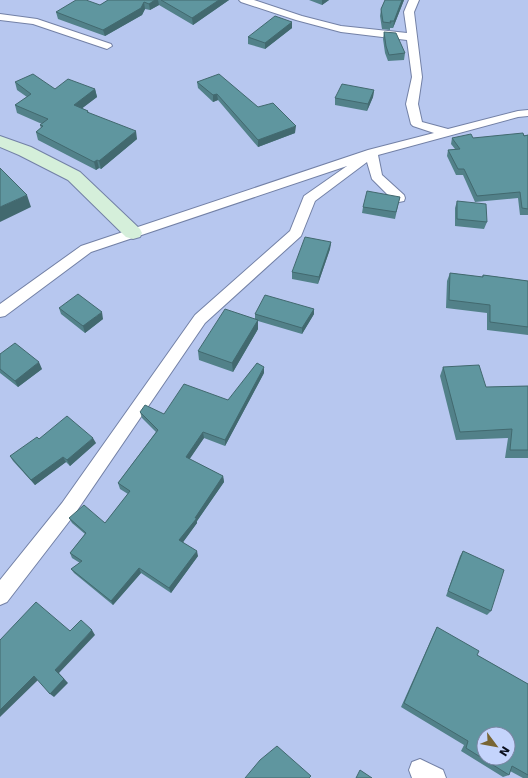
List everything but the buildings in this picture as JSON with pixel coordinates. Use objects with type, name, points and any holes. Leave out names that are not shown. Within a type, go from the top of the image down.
[{"type":"street","points":[[244,0],[299,18],[341,29],[411,37]]},
{"type":"street","points":[[414,0],[409,12],[417,77],[412,104],[417,124],[448,133]]},
{"type":"street","points":[[0,18],[34,21],[107,46]]},
{"type":"street","points":[[0,312],[86,249],[372,153],[518,114],[528,113]]},
{"type":"street","points":[[0,141],[25,151],[74,176],[133,233]]},
{"type":"street","points":[[372,153],[376,176],[399,198]]},
{"type":"street","points":[[0,595],[68,509],[200,320],[296,234],[309,198],[372,153]]}]
